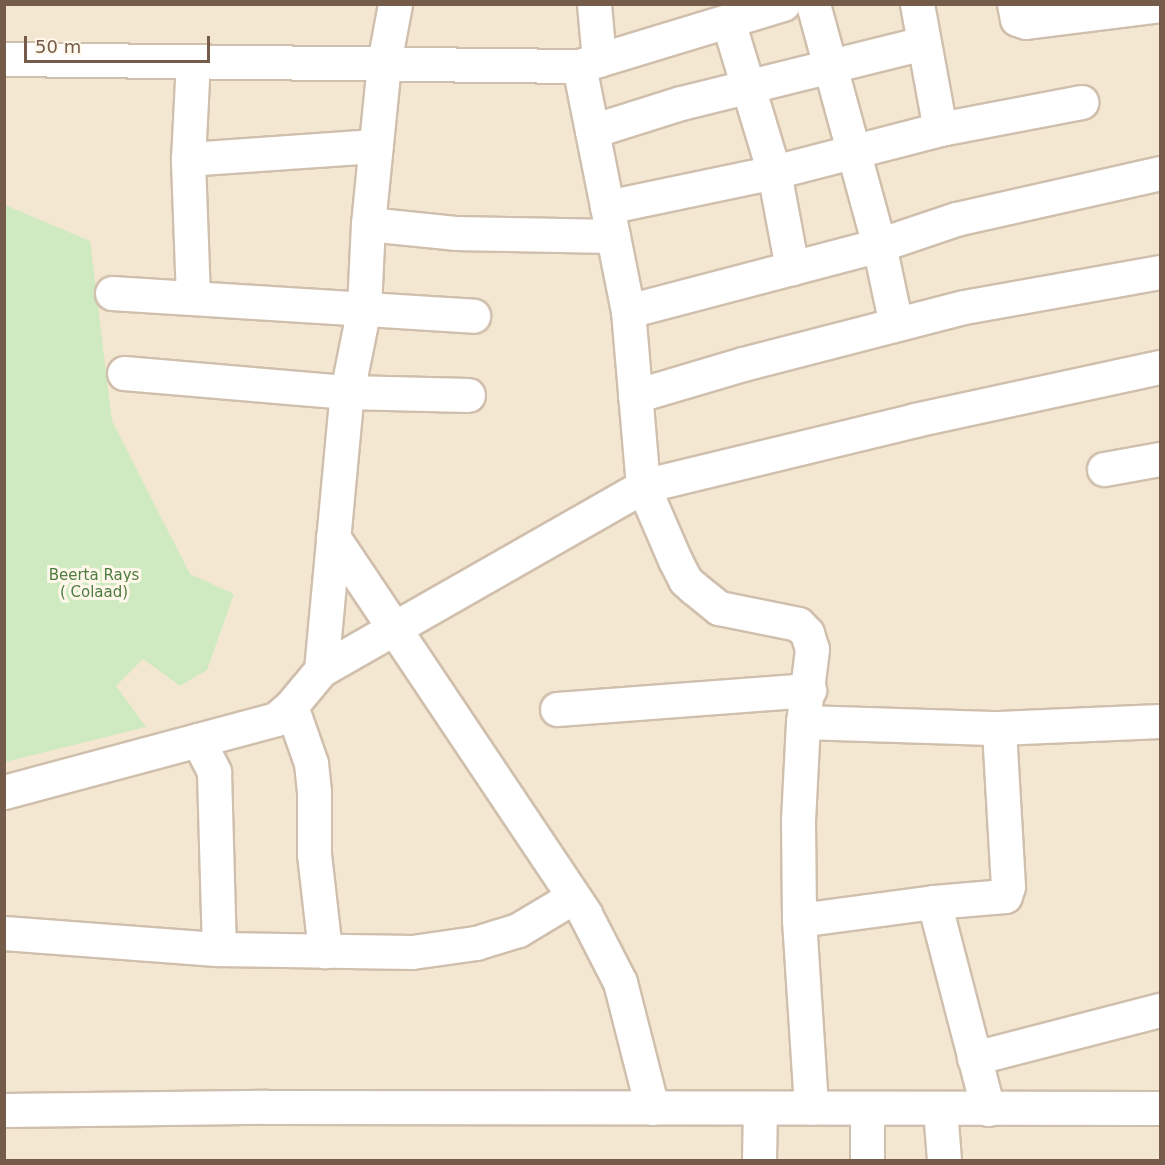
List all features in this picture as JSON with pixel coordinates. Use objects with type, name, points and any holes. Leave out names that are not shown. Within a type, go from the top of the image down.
[{"type":"street","points":[[321,670],[347,392],[364,308],[368,224],[384,63],[395,4]]},
{"type":"street","points":[[594,4],[589,63],[592,130],[628,311],[643,486],[685,580],[720,608],[798,624],[807,633],[812,649],[798,819],[799,920],[811,1108]]},
{"type":"street","points":[[4,59],[589,63],[783,4]]},
{"type":"street","points":[[813,4],[879,246],[896,324]]},
{"type":"street","points":[[917,4],[940,129]]},
{"type":"street","points":[[1014,4],[1017,19],[1026,22],[1161,5]]},
{"type":"street","points":[[728,21],[774,172],[792,268]]},
{"type":"street","points":[[592,130],[681,103],[923,43]]},
{"type":"street","points":[[193,61],[188,159],[193,298]]},
{"type":"street","points":[[368,224],[455,233],[610,221],[774,172],[940,129],[1081,102]]},
{"type":"street","points":[[188,159],[376,146]]},
{"type":"street","points":[[628,311],[879,246],[956,219],[1161,173]]},
{"type":"street","points":[[635,396],[743,364],[964,307],[1161,272]]},
{"type":"street","points":[[112,293],[473,316]]},
{"type":"street","points":[[4,792],[276,719],[291,706],[321,670],[643,486],[915,420],[1161,367]]},
{"type":"street","points":[[124,373],[347,392],[468,394]]},
{"type":"street","points":[[1104,469],[1161,459]]},
{"type":"street","points":[[333,537],[573,897],[620,982],[652,1108]]},
{"type":"street","points":[[291,706],[311,763],[314,792],[314,855],[325,951]]},
{"type":"street","points":[[556,709],[806,706],[999,728],[1161,722]]},
{"type":"street","points":[[799,920],[934,902],[1000,898],[1007,892],[999,728]]},
{"type":"street","points":[[198,740],[214,772],[219,949]]},
{"type":"street","points":[[4,933],[219,949],[412,952],[476,943],[518,930],[573,897]]},
{"type":"street","points":[[934,902],[987,1109]]},
{"type":"street","points":[[974,1058],[1161,1010]]},
{"type":"street","points":[[759,1161],[760,1108]]},
{"type":"street","points":[[4,1110],[1161,1108]]},
{"type":"street","points":[[867,1109],[867,1161]]},
{"type":"street","points":[[940,1109],[944,1161]]},
{"type":"shaded area","points":[[5,5],[1160,5],[1160,1160],[5,1160]]},
{"type":"green space","name":"Beerta Rays ( Colaad)","points":[[5,205],[90,241],[112,421],[190,574],[234,594],[207,670],[180,686],[143,659],[116,686],[146,727],[5,762]]}]
